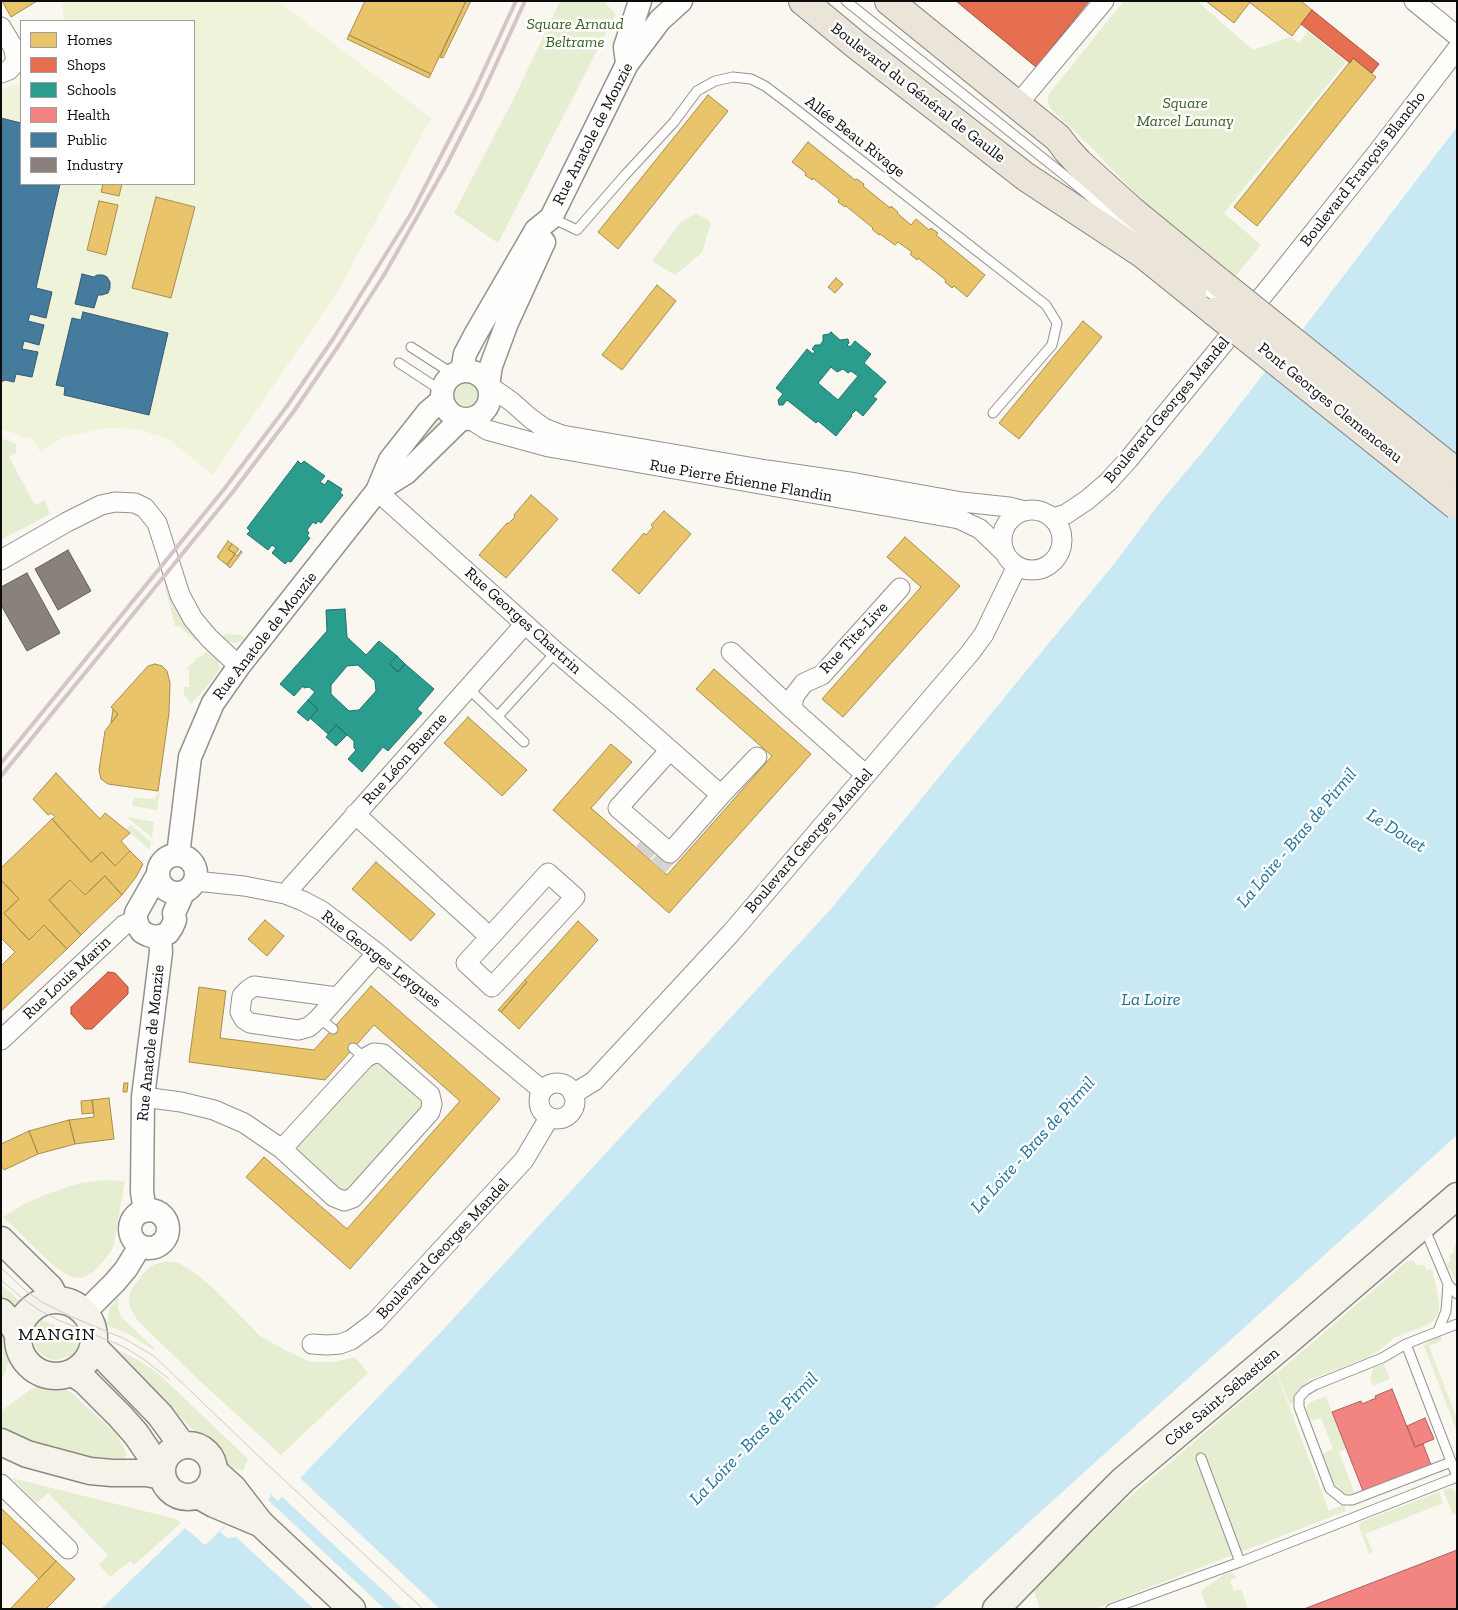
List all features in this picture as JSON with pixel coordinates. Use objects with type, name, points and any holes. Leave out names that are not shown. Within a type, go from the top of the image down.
[{"type":"main road","name":"Boulevard du Général de Gaulle","points":[[803,1],[906,84],[1035,183],[1143,254],[1208,291]]},
{"type":"main road","name":"Boulevard du Général de Gaulle","points":[[889,1],[1058,138],[1065,162],[1138,216],[1208,291]]},
{"type":"main road","points":[[1035,183],[1050,184],[1065,162]]},
{"type":"main road","name":"Pont Georges Clemenceau","points":[[1208,291],[1457,473]]},
{"type":"main road","name":"Pont Georges Clemenceau","points":[[1208,291],[1457,506]]},
{"type":"main road","name":"Côte Saint-Sébastien","points":[[996,1609],[1123,1480],[1457,1196]]},
{"type":"main road","points":[[1,1240],[50,1288],[56,1300]]},
{"type":"main road","points":[[56,1300],[69,1302],[85,1312],[94,1330],[94,1347],[88,1360],[73,1373],[63,1376],[42,1374],[33,1368],[21,1354],[18,1334],[22,1320],[27,1312],[42,1302],[56,1300]]},
{"type":"main road","points":[[1,1312],[18,1334]]},
{"type":"main road","points":[[94,1347],[160,1415],[182,1445]]},
{"type":"main road","points":[[73,1373],[85,1381],[136,1434],[161,1474],[166,1487],[175,1494],[186,1497],[198,1495],[211,1484],[214,1470],[207,1452],[195,1445],[182,1445],[166,1454],[161,1474]]},
{"type":"main road","points":[[1,1442],[27,1454],[90,1471],[161,1474]]},
{"type":"main road","points":[[214,1470],[233,1488],[260,1523],[352,1609]]},
{"type":"main road","points":[[198,1495],[214,1504],[260,1523]]},
{"type":"street","points":[[627,64],[625,46],[640,1]]},
{"type":"street","name":"Rue Anatole de Monzie","points":[[488,385],[491,366],[508,323],[548,235],[549,220],[627,64],[656,25],[681,1]]},
{"type":"street","points":[[1017,105],[1104,1]]},
{"type":"street","points":[[1414,1],[1457,36]]},
{"type":"street","points":[[1,27],[13,47],[15,55],[15,63],[9,70],[1,73]]},
{"type":"street","name":"Boulevard François Blancho","points":[[1269,288],[1457,49]]},
{"type":"street","name":"Rue Anatole de Monzie","points":[[178,855],[190,757],[213,703],[239,666],[304,586],[377,491],[390,460],[450,384],[475,335],[536,230],[549,220]]},
{"type":"street","name":"Boulevard Georges Mandel","points":[[1053,518],[1066,514],[1087,500],[1108,482],[1269,288]]},
{"type":"street","points":[[477,374],[485,379],[488,385],[491,395],[488,405],[482,413],[466,419],[449,413],[450,384],[477,374]]},
{"type":"street","name":"Rue Pierre Étienne Flandin","points":[[488,385],[544,428],[562,435],[962,502],[1025,510]]},
{"type":"street","name":"Rue Anatole de Monzie","points":[[377,491],[406,473],[466,419]]},
{"type":"street","name":"Rue Pierre Étienne Flandin","points":[[466,419],[487,430],[548,447],[959,519],[980,529],[1011,560]]},
{"type":"street","name":"Rue Georges Chartrin","points":[[377,491],[556,652],[721,795]]},
{"type":"street","points":[[1,560],[66,522],[101,505],[115,502],[135,503],[145,508],[156,523],[180,595],[193,619],[200,629],[239,666]]},
{"type":"street","points":[[1025,510],[1040,511],[1053,518],[1061,533],[1061,545],[1057,555],[1049,564],[1039,568],[1028,569],[1011,560],[1002,543],[1004,527],[1015,515],[1025,510]]},
{"type":"street","name":"Boulevard Georges Mandel","points":[[573,1094],[594,1081],[725,939],[984,634],[1011,560]]},
{"type":"street","name":"Rue Tite-Live","points":[[792,709],[794,696],[804,683],[822,674],[900,588]]},
{"type":"street","name":"Rue Léon Buerne","points":[[285,894],[525,624]]},
{"type":"street","points":[[731,652],[866,775]]},
{"type":"street","points":[[670,750],[618,808],[670,854],[757,757]]},
{"type":"street","points":[[355,814],[490,937]]},
{"type":"street","points":[[178,855],[188,858],[196,869],[172,927],[168,932],[160,936],[148,936],[138,926],[139,911],[157,876],[160,864],[170,856],[178,855]]},
{"type":"street","points":[[548,873],[574,897],[492,987],[466,963],[490,937],[548,873]]},
{"type":"street","points":[[157,876],[163,888],[184,896]]},
{"type":"street","name":"Rue Georges Leygues","points":[[184,896],[244,886],[285,894],[322,911],[377,953],[542,1090]]},
{"type":"street","points":[[139,911],[154,898],[161,898],[172,906],[184,896]]},
{"type":"street","name":"Rue Louis Marin","points":[[3,1036],[139,911]]},
{"type":"street","name":"Rue Anatole de Monzie","points":[[144,1210],[142,1192],[143,1097],[161,952],[160,936]]},
{"type":"street","points":[[337,997],[254,986],[242,996],[240,1012],[244,1019],[250,1023],[298,1030],[326,1024],[337,997],[377,953]]},
{"type":"street","points":[[143,1097],[181,1102],[214,1110],[244,1123],[282,1150],[334,1197],[344,1201],[353,1198],[430,1112],[432,1104],[430,1094],[383,1054],[359,1053],[282,1150]]},
{"type":"street","points":[[553,1084],[565,1085],[573,1094],[575,1100],[572,1112],[562,1119],[550,1118],[541,1111],[539,1106],[542,1090],[553,1084]]},
{"type":"street","name":"Boulevard Georges Mandel","points":[[312,1344],[340,1344],[351,1340],[375,1322],[524,1160],[550,1118]]},
{"type":"street","points":[[144,1210],[161,1214],[168,1230],[166,1238],[159,1245],[149,1248],[140,1246],[131,1236],[130,1228],[134,1217],[144,1210]]},
{"type":"street","points":[[85,1312],[126,1269],[140,1246]]},
{"type":"street","points":[[1,1484],[68,1549]]},
{"type":"lane","name":"Boulevard du Général de Gaulle","points":[[846,1],[1065,162],[1143,240]]},
{"type":"lane","name":"Allée Beau Rivage","points":[[549,220],[577,230],[624,175],[674,122],[697,91],[715,81],[733,78],[751,79],[765,86],[789,104],[1046,305],[1057,323],[1052,345],[993,414]]},
{"type":"lane","name":"Pont Georges Clemenceau","points":[[1208,291],[1248,323]]},
{"type":"lane","points":[[411,347],[450,384]]},
{"type":"lane","points":[[399,363],[450,384]]},
{"type":"lane","points":[[498,716],[556,652]]},
{"type":"lane","points":[[468,688],[524,742]]},
{"type":"lane","points":[[1423,1225],[1448,1284],[1457,1294]]},
{"type":"lane","points":[[1438,1331],[1446,1311],[1448,1284]]},
{"type":"lane","points":[[1451,1462],[1352,1500],[1344,1500],[1330,1489],[1299,1407],[1299,1398],[1305,1391],[1315,1385],[1382,1358],[1406,1344],[1457,1324]]},
{"type":"lane","points":[[1111,1609],[1240,1562],[1457,1477],[1406,1344]]},
{"type":"lane","points":[[1201,1458],[1240,1562]]},
{"type":"green space","points":[[67,1],[278,1],[431,118],[339,289],[213,475],[168,439],[137,429],[105,428],[62,438],[40,452],[34,440],[1,429],[1,89],[20,83],[20,185],[195,185],[195,20],[64,20],[62,4]]},
{"type":"green space","name":"Square Arnaud Beltrame","points":[[560,1],[603,1],[616,14],[498,243],[454,213],[516,94]]},
{"type":"green space","name":"Square Marcel Launay","points":[[1124,1],[1197,1],[1253,50],[1290,37],[1299,43],[1308,31],[1346,62],[1224,213],[1261,245],[1234,278],[1149,208],[1091,147],[1052,110],[1048,103],[1048,95]]},
{"type":"green space","points":[[696,213],[711,222],[702,253],[675,275],[652,261],[680,223]]},
{"type":"green space","points":[[467,380],[476,384],[480,393],[476,402],[467,406],[458,402],[454,393],[458,384]]},
{"type":"green space","points":[[439,415],[442,416],[445,423],[409,461],[402,455]]},
{"type":"green space","points":[[1,438],[16,444],[16,453],[9,457],[35,505],[45,500],[50,514],[1,540]]},
{"type":"green space","points":[[169,585],[199,638],[196,641],[179,626],[175,626],[165,587]]},
{"type":"green space","points":[[227,634],[241,635],[246,639],[235,643],[219,637]]},
{"type":"green space","points":[[208,649],[218,661],[220,668],[191,704],[184,694],[184,687],[189,687],[189,670],[185,670]]},
{"type":"green space","points":[[160,791],[157,810],[132,806],[134,797],[151,799],[155,798]]},
{"type":"green space","points":[[127,817],[154,822],[152,838]]},
{"type":"green space","points":[[131,825],[151,842],[149,849],[126,829]]},
{"type":"green space","points":[[379,1063],[425,1105],[349,1190],[335,1192],[298,1158],[298,1141],[367,1065]]},
{"type":"green space","points":[[104,1180],[125,1181],[115,1238],[112,1250],[107,1257],[93,1272],[82,1278],[71,1277],[55,1267],[3,1217],[24,1204],[47,1194],[80,1183]]},
{"type":"green space","points":[[1455,1244],[1457,1244],[1457,1284],[1450,1269],[1448,1270],[1447,1263],[1451,1261],[1449,1256],[1453,1253]]},
{"type":"green space","points":[[1413,1260],[1417,1265],[1425,1265],[1426,1270],[1432,1269],[1439,1301],[1439,1311],[1435,1319],[1427,1325],[1394,1338],[1368,1357],[1309,1380],[1298,1391],[1293,1403],[1290,1405],[1277,1373],[1406,1262]]},
{"type":"green space","points":[[167,1261],[179,1263],[198,1275],[260,1336],[311,1362],[334,1362],[355,1357],[368,1373],[281,1455],[138,1321],[130,1308],[129,1298],[131,1290],[146,1270],[155,1264]]},
{"type":"green space","points":[[1,1284],[23,1304],[13,1313],[1,1301]]},
{"type":"green space","points":[[119,1295],[118,1308],[121,1317],[155,1351],[130,1335],[107,1325],[109,1310]]},
{"type":"green space","points":[[41,1320],[80,1335],[76,1350],[72,1355],[56,1360],[49,1359],[38,1351],[34,1344],[33,1335],[35,1328]]},
{"type":"green space","points":[[1,1327],[9,1343],[10,1355],[6,1371],[1,1379]]},
{"type":"green space","points":[[1440,1336],[1442,1341],[1429,1346],[1457,1419],[1457,1432],[1424,1346],[1431,1339]]},
{"type":"green space","points":[[113,1347],[138,1360],[160,1375],[248,1459],[243,1471],[232,1468],[223,1461]]},
{"type":"green space","points":[[1384,1364],[1390,1379],[1373,1386],[1370,1379],[1372,1371],[1374,1368]]},
{"type":"green space","points":[[1276,1372],[1329,1511],[1344,1504],[1346,1511],[1094,1609],[1040,1609],[1034,1591],[1120,1505]]},
{"type":"green space","points":[[53,1383],[72,1393],[116,1434],[127,1453],[125,1458],[118,1462],[84,1461],[27,1443],[1,1428],[1,1411],[31,1389]]},
{"type":"green space","points":[[1326,1396],[1346,1449],[1339,1452],[1355,1494],[1347,1494],[1340,1491],[1334,1484],[1322,1454],[1333,1449],[1321,1418],[1311,1421],[1306,1409],[1311,1402]]},
{"type":"green space","points":[[12,1478],[176,1519],[181,1523],[134,1565],[130,1561],[110,1577],[99,1565],[108,1555],[48,1493],[37,1503]]},
{"type":"green space","points":[[1450,1488],[1455,1491],[1457,1496],[1457,1513],[1453,1515],[1443,1490]]},
{"type":"green space","points":[[1439,1492],[1443,1503],[1365,1534],[1373,1552],[1369,1554],[1359,1527],[1361,1522]]},
{"type":"green space","points":[[1229,1573],[1235,1575],[1236,1578],[1230,1580],[1234,1591],[1241,1589],[1248,1609],[1207,1609],[1201,1591],[1223,1575]]},
{"type":"water","name":"La Loire","points":[[1457,127],[1457,1135],[933,1609],[101,1609],[185,1528],[205,1545],[265,1488],[278,1501],[440,1333],[830,910],[1118,559],[1158,505],[1266,371],[1303,329]]},
{"type":"pier","points":[[298,1476],[440,1609],[403,1609],[280,1495]]},
{"type":"pier","points":[[266,1486],[270,1490],[271,1496],[268,1500],[385,1609],[314,1609],[236,1537],[227,1538],[220,1532]]},
{"type":"building: Homes","points":[[2,1],[37,1],[11,17]]},
{"type":"building: Homes","points":[[365,1],[466,1],[431,74],[349,35]]},
{"type":"building: Homes","points":[[466,1],[471,1],[443,58],[440,57]]},
{"type":"building: Homes","points":[[1206,1],[1248,1],[1250,2],[1234,23]]},
{"type":"building: Homes","points":[[1248,1],[1301,1],[1312,10],[1292,36]]},
{"type":"building: Homes","points":[[349,35],[431,74],[429,78],[347,39]]},
{"type":"building: Homes","points":[[1353,58],[1376,77],[1257,226],[1234,207]]},
{"type":"building: Homes","points":[[708,95],[728,111],[618,249],[598,232]]},
{"type":"building: Homes","points":[[808,142],[855,180],[857,179],[864,184],[863,186],[890,208],[891,206],[911,225],[916,219],[929,230],[931,228],[938,233],[936,235],[985,275],[967,297],[954,286],[952,288],[945,282],[946,280],[918,258],[917,260],[910,254],[912,252],[898,242],[895,245],[879,235],[846,206],[838,202],[839,199],[813,178],[812,180],[805,175],[806,173],[792,162]]},
{"type":"building: Homes","points":[[103,185],[122,185],[119,196],[101,192]]},
{"type":"building: Homes","points":[[156,197],[195,207],[171,298],[132,288]]},
{"type":"building: Homes","points":[[99,201],[118,205],[106,255],[87,250]]},
{"type":"building: Homes","points":[[836,278],[843,284],[835,293],[828,287]]},
{"type":"building: Homes","points":[[657,285],[676,301],[622,370],[602,355]]},
{"type":"building: Homes","points":[[1083,321],[1102,337],[1019,439],[999,423]]},
{"type":"building: Homes","points":[[531,495],[558,519],[506,578],[479,555],[507,523],[515,517],[514,515]]},
{"type":"building: Homes","points":[[664,511],[691,534],[639,594],[612,570],[644,533],[646,535],[653,527],[651,525]]},
{"type":"building: Homes","points":[[905,537],[960,586],[843,717],[822,699],[921,587],[887,557]]},
{"type":"building: Homes","points":[[228,541],[232,544],[228,549],[235,554],[227,565],[217,557]]},
{"type":"building: Homes","points":[[232,544],[239,549],[235,554],[228,549]]},
{"type":"building: Homes","points":[[241,551],[230,568],[227,565],[235,554],[237,556]]},
{"type":"building: Homes","points":[[155,664],[162,666],[167,671],[170,683],[169,713],[158,791],[108,784],[101,779],[99,770],[105,731],[118,714],[111,707],[148,666]]},
{"type":"building: Homes","points":[[714,669],[811,754],[669,913],[553,810],[611,744],[632,762],[591,808],[667,875],[772,756],[696,689]]},
{"type":"building: Homes","points":[[113,709],[118,714],[111,723]]},
{"type":"building: Homes","points":[[468,717],[527,770],[502,796],[444,743]]},
{"type":"building: Homes","points":[[56,773],[100,819],[105,813],[130,833],[121,841],[130,851],[115,866],[102,852],[91,862],[52,819],[55,817],[51,813],[48,815],[33,799]]},
{"type":"building: Homes","points":[[52,819],[91,862],[102,852],[115,866],[130,851],[143,864],[122,895],[105,876],[85,895],[70,880],[49,900],[81,935],[67,949],[44,925],[29,940],[4,913],[19,899],[1,880],[1,868]]},
{"type":"building: Homes","points":[[376,862],[435,914],[411,941],[352,889]]},
{"type":"building: Homes","points":[[105,876],[122,895],[81,935],[49,900],[70,880],[85,895]]},
{"type":"building: Homes","points":[[1,880],[19,899],[4,913],[29,940],[44,925],[67,949],[1,1011],[1,966],[15,952],[1,938]]},
{"type":"building: Homes","points":[[265,920],[284,936],[267,956],[248,939]]},
{"type":"building: Homes","points":[[578,921],[598,940],[519,1029],[501,1012],[527,982],[525,980]]},
{"type":"building: Homes","points":[[525,980],[527,982],[501,1012],[498,1010]]},
{"type":"building: Homes","points":[[371,986],[500,1099],[350,1269],[246,1177],[264,1157],[347,1229],[460,1101],[374,1025],[325,1080],[189,1062],[199,987],[226,991],[220,1038],[314,1050]]},
{"type":"building: Homes","points":[[124,1083],[128,1083],[127,1092],[123,1092]]},
{"type":"building: Homes","points":[[109,1098],[114,1139],[75,1144],[69,1120],[94,1117],[92,1100]]},
{"type":"building: Homes","points":[[92,1100],[94,1113],[82,1114],[81,1101]]},
{"type":"building: Homes","points":[[69,1120],[75,1144],[38,1154],[29,1131]]},
{"type":"building: Homes","points":[[29,1131],[38,1154],[4,1170],[1,1166],[1,1144]]},
{"type":"building: Homes","points":[[1,1508],[56,1561],[39,1579],[1,1542]]},
{"type":"building: Homes","points":[[56,1561],[75,1579],[55,1600],[46,1609],[10,1609]]},
{"type":"building: Shops","points":[[956,1],[1089,1],[1036,67]]},
{"type":"building: Shops","points":[[1312,10],[1379,64],[1372,73],[1353,58],[1350,63],[1301,24]]},
{"type":"building: Shops","points":[[108,972],[115,973],[128,987],[128,994],[92,1029],[85,1029],[71,1014],[71,1007]]},
{"type":"building: Schools","points":[[831,332],[840,340],[848,339],[849,343],[847,345],[850,347],[855,341],[871,354],[864,363],[886,382],[873,397],[877,399],[863,416],[856,410],[836,436],[787,400],[783,405],[779,405],[778,400],[783,394],[776,388],[807,349],[813,354],[815,351],[812,349],[815,345],[820,345],[823,341],[823,335]],"holes":[[[831,367],[837,372],[843,369],[848,373],[851,371],[858,376],[838,400],[818,383]]]},
{"type":"building: Schools","points":[[298,461],[301,464],[304,461],[325,476],[320,482],[325,485],[328,480],[342,489],[340,493],[343,495],[321,523],[318,521],[316,524],[313,522],[307,530],[309,533],[307,536],[310,538],[291,562],[288,561],[285,564],[272,553],[276,548],[272,545],[268,550],[247,534],[250,531],[247,528]]},
{"type":"building: Schools","points":[[345,609],[347,637],[366,655],[379,641],[397,656],[389,664],[398,672],[405,664],[434,689],[417,709],[422,713],[388,751],[383,747],[362,772],[348,759],[356,750],[354,748],[354,741],[336,725],[328,734],[310,718],[318,709],[308,700],[315,692],[309,687],[304,688],[303,686],[294,696],[280,684],[327,631],[326,610]],"holes":[[[358,665],[375,681],[376,691],[359,710],[349,711],[331,694],[331,685],[347,666]]]},
{"type":"building: Schools","points":[[397,656],[405,664],[398,672],[389,664]]},
{"type":"building: Schools","points":[[308,700],[318,709],[308,721],[297,712]]},
{"type":"building: Schools","points":[[336,725],[347,735],[336,746],[326,737]]},
{"type":"building: Health","points":[[1392,1389],[1415,1447],[1423,1444],[1431,1465],[1363,1491],[1332,1412],[1361,1401],[1362,1404]]},
{"type":"building: Health","points":[[1425,1418],[1434,1439],[1415,1447],[1407,1426]]},
{"type":"building: Health","points":[[1457,1550],[1457,1609],[1304,1609]]},
{"type":"building: Public","points":[[1,118],[20,123],[20,185],[60,185],[36,288],[52,292],[46,318],[30,314],[28,321],[44,325],[39,345],[24,341],[22,349],[38,352],[32,377],[16,374],[14,382],[5,380],[1,382]]},
{"type":"building: Public","points":[[82,274],[94,277],[103,275],[110,282],[108,293],[98,295],[94,308],[75,304]]},
{"type":"building: Public","points":[[83,312],[168,333],[149,415],[64,395],[65,387],[56,385],[72,318],[81,320]]},
{"type":"building: Industry","points":[[68,550],[91,591],[58,610],[35,569]]},
{"type":"building: Industry","points":[[27,573],[60,633],[27,651],[1,605],[1,587]]},
{"type":"tunnel","points":[[643,853],[654,840]]},
{"type":"tunnel","points":[[658,867],[670,853]]},
{"type":"tram line","points":[[1,1268],[26,1291],[42,1302],[125,1339],[154,1356],[423,1609]]},
{"type":"tram line","points":[[1,1280],[39,1310],[58,1320],[122,1346],[142,1358],[169,1379]]},
{"type":"railway","points":[[1,763],[225,488],[287,406],[333,339],[412,212],[473,94],[516,1]]},
{"type":"railway","points":[[1,776],[232,493],[294,411],[339,345],[384,275],[446,166],[480,99],[525,1]]},
{"type":"district","name":"MANGIN","points":[[57,1335]]},
{"type":"water label","name":"Le Douet","points":[[1396,831]]},
{"type":"water label","name":"La Loire - Bras de Pirmil","points":[[1297,838]]},
{"type":"water label","name":"La Loire - Bras de Pirmil","points":[[1033,1145]]},
{"type":"water label","name":"La Loire - Bras de Pirmil","points":[[754,1439]]}]
